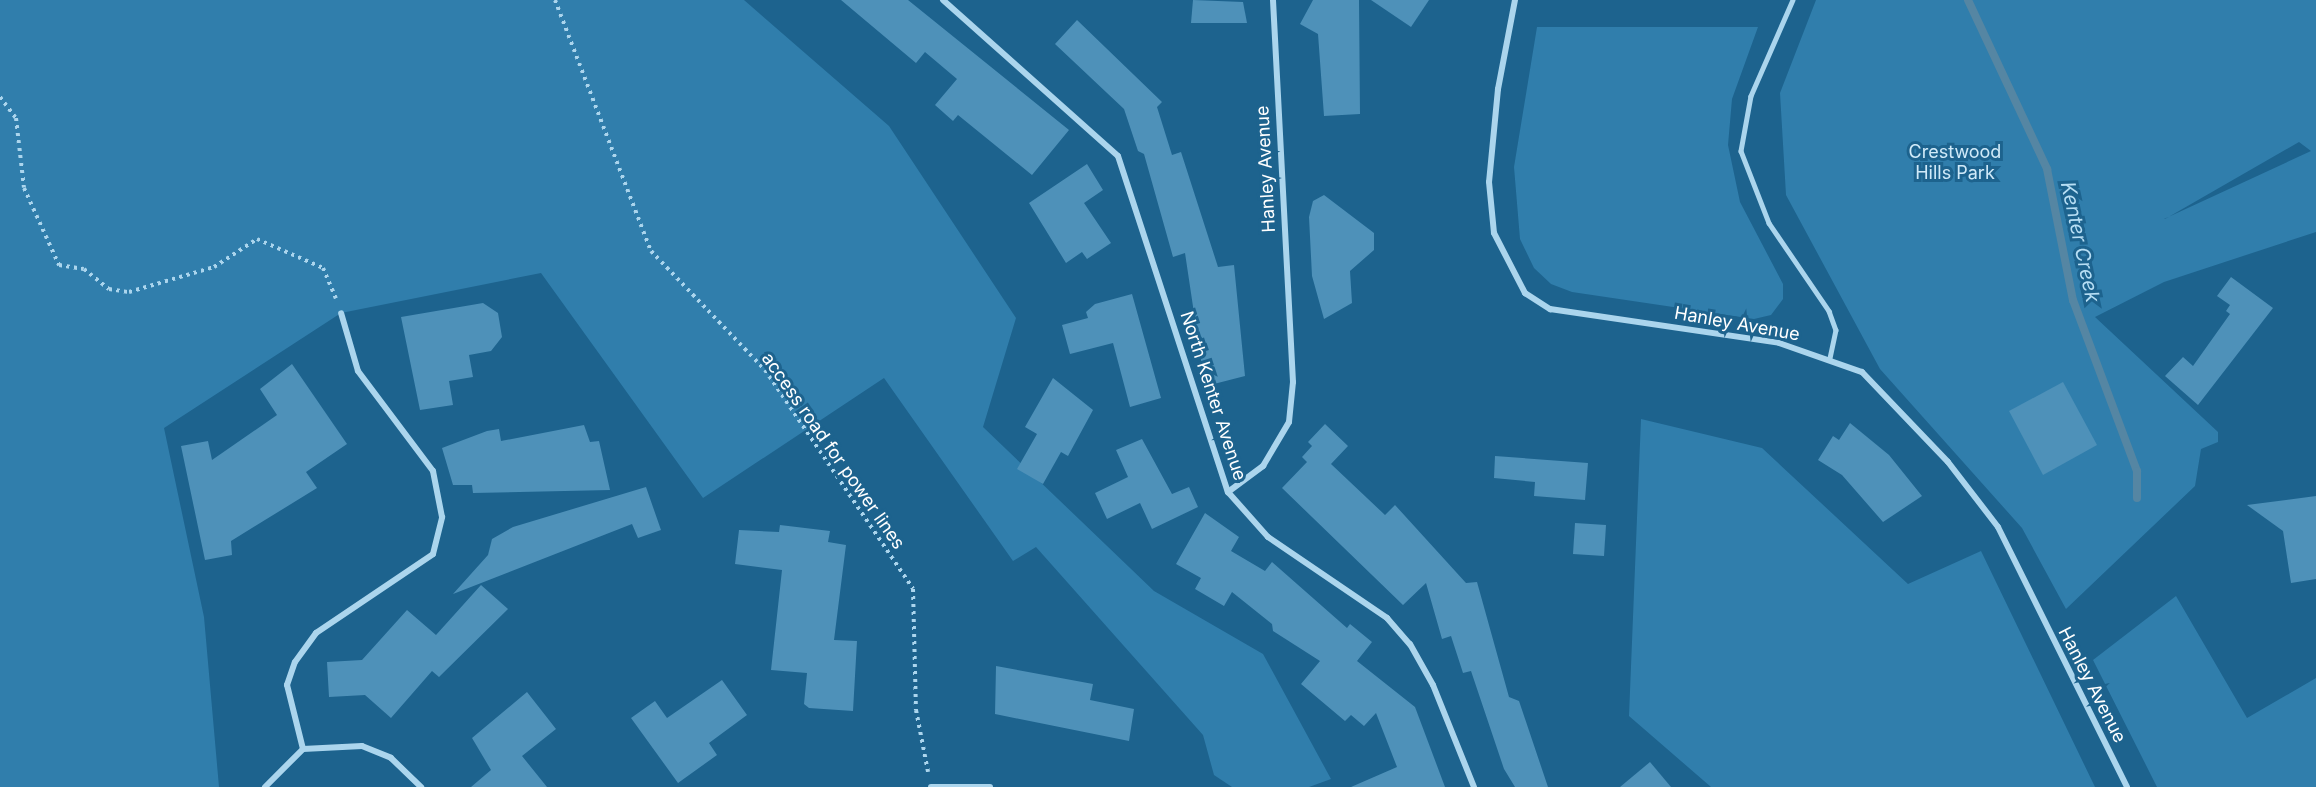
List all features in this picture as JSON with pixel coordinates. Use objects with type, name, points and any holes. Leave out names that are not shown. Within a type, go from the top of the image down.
[{"type":"street","name":"North Kenter Avenue","points":[[943,0],[1119,156],[1228,492],[1268,537],[1387,618],[1410,644],[1433,685],[1474,787]]},
{"type":"street","name":"Hanley Avenue","points":[[1228,492],[1263,466],[1289,422],[1293,382],[1273,0]]},
{"type":"street","name":"Hanley Avenue","points":[[1515,0],[1498,88],[1489,182],[1494,233],[1526,292],[1550,309],[1779,343],[1830,358],[1862,372],[1948,462],[1998,527],[2127,787]]},
{"type":"street","points":[[303,750],[287,685],[295,662],[316,633],[433,554],[441,517],[433,471],[358,371],[341,313]]},
{"type":"street","points":[[265,787],[303,750],[362,746],[391,758],[421,787]]},
{"type":"street","points":[[931,787],[990,787]]},
{"type":"lane","points":[[1793,0],[1751,96],[1741,151],[1769,223],[1828,311],[1836,330],[1830,358]]},
{"type":"path","name":"access road for power lines","points":[[555,0],[651,251],[765,370],[913,589],[916,710],[931,787]]},
{"type":"path","points":[[0,97],[16,118],[24,188],[59,265],[84,269],[109,289],[129,292],[214,267],[257,239],[323,268],[341,313]]},
{"type":"green space","points":[[0,0],[744,0],[889,126],[1016,318],[983,427],[1154,591],[1263,654],[1331,779],[1309,787],[1232,787],[1214,775],[1203,735],[1036,547],[1013,561],[884,378],[703,498],[541,273],[341,313],[164,428],[204,617],[219,787],[0,787]]},
{"type":"green space","name":"Crestwood Hills Park","points":[[1816,0],[2316,0],[2316,232],[2164,282],[2095,317],[2218,432],[2218,442],[2201,449],[2195,486],[2066,609],[2022,528],[1880,369],[1786,195],[1780,93]],"holes":[[[2299,142],[2311,151],[2169,217]]]},
{"type":"green space","points":[[1537,27],[1758,27],[1732,99],[1728,145],[1740,202],[1783,284],[1783,299],[1771,315],[1754,319],[1572,292],[1551,284],[1534,268],[1520,239],[1514,167]]},
{"type":"green space","points":[[1641,419],[1762,448],[1908,584],[1981,551],[2095,787],[1711,787],[1629,716]]},
{"type":"green space","points":[[2176,596],[2247,718],[2316,678],[2316,787],[2157,787],[2093,660]]},
{"type":"building","points":[[841,0],[908,0],[1069,130],[1032,175],[958,115],[953,121],[935,105],[957,79],[925,52],[916,63]]},
{"type":"building","points":[[1193,0],[1243,2],[1247,23],[1191,23]]},
{"type":"building","points":[[1313,0],[1359,0],[1360,114],[1324,116],[1318,34],[1300,24]]},
{"type":"building","points":[[1371,0],[1429,0],[1411,27]]},
{"type":"building","points":[[1077,20],[1162,102],[1157,107],[1172,155],[1181,152],[1218,267],[1234,265],[1245,376],[1210,385],[1204,380],[1185,253],[1173,257],[1144,154],[1138,151],[1124,109],[1055,44]]},
{"type":"building","points":[[1087,164],[1103,190],[1084,203],[1111,243],[1087,259],[1082,252],[1066,263],[1029,203]]},
{"type":"building","points":[[1324,195],[1374,233],[1374,250],[1350,271],[1352,303],[1324,319],[1312,276],[1309,217],[1313,201]]},
{"type":"building","points":[[2231,277],[2273,308],[2198,405],[2165,376],[2183,357],[2193,366],[2230,314],[2226,311],[2230,305],[2217,296]]},
{"type":"building","points":[[1132,294],[1161,398],[1130,407],[1113,343],[1070,354],[1062,325],[1088,318],[1086,312],[1095,304]]},
{"type":"building","points":[[483,303],[498,313],[502,337],[491,351],[469,355],[473,377],[449,381],[453,405],[420,410],[401,317]]},
{"type":"building","points":[[292,364],[347,444],[306,472],[317,488],[231,541],[232,555],[205,560],[181,446],[208,441],[212,460],[277,415],[260,389]]},
{"type":"building","points":[[1053,378],[1093,410],[1068,456],[1061,452],[1043,484],[1017,469],[1037,434],[1025,427]]},
{"type":"building","points":[[2063,382],[2097,445],[2043,475],[2009,411]]},
{"type":"building","points":[[1850,423],[1889,455],[1922,496],[1883,522],[1842,475],[1818,460],[1833,436],[1839,440]]},
{"type":"building","points":[[1325,424],[1348,446],[1331,464],[1385,515],[1395,505],[1466,583],[1477,582],[1509,697],[1519,701],[1548,787],[1515,787],[1504,769],[1471,671],[1463,673],[1451,636],[1442,639],[1426,583],[1403,605],[1282,488],[1307,462],[1302,457],[1312,446],[1308,442]]},
{"type":"building","points":[[584,425],[590,442],[599,441],[610,490],[473,493],[472,485],[453,485],[442,448],[487,431],[499,429],[501,441]]},
{"type":"building","points":[[1142,439],[1172,494],[1189,487],[1198,507],[1152,529],[1140,503],[1107,519],[1095,493],[1128,477],[1116,450]]},
{"type":"building","points":[[1495,456],[1588,463],[1585,500],[1534,496],[1535,482],[1494,478]]},
{"type":"building","points":[[646,487],[661,530],[638,538],[632,524],[453,594],[488,555],[492,539],[513,527]]},
{"type":"building","points":[[2316,496],[2316,579],[2291,583],[2283,531],[2247,505]]},
{"type":"building","points":[[1205,513],[1239,537],[1231,551],[1265,571],[1272,562],[1347,628],[1350,624],[1372,642],[1357,661],[1415,707],[1445,787],[1351,787],[1397,767],[1376,713],[1364,726],[1351,715],[1345,721],[1301,684],[1320,661],[1273,631],[1272,624],[1232,592],[1224,606],[1195,589],[1201,578],[1176,564]]},
{"type":"building","points":[[1575,523],[1606,525],[1604,556],[1573,554]]},
{"type":"building","points":[[780,525],[830,531],[828,542],[846,545],[834,640],[857,641],[853,711],[809,708],[804,704],[807,673],[771,670],[782,570],[735,564],[739,530],[779,532]]},
{"type":"building","points":[[481,585],[508,609],[439,677],[432,671],[391,718],[365,695],[329,697],[327,662],[362,660],[407,610],[436,635]]},
{"type":"building","points":[[996,666],[1093,684],[1090,700],[1134,709],[1129,741],[995,714]]},
{"type":"building","points":[[722,680],[747,715],[709,743],[717,755],[678,783],[631,718],[655,701],[667,718]]},
{"type":"building","points":[[527,692],[556,729],[522,756],[547,787],[471,787],[491,770],[472,738]]},
{"type":"building","points":[[1650,762],[1671,787],[1620,787]]},
{"type":"waterway","name":"Kenter Creek","points":[[1968,0],[2047,169],[2073,300],[2137,471],[2137,498]]}]
